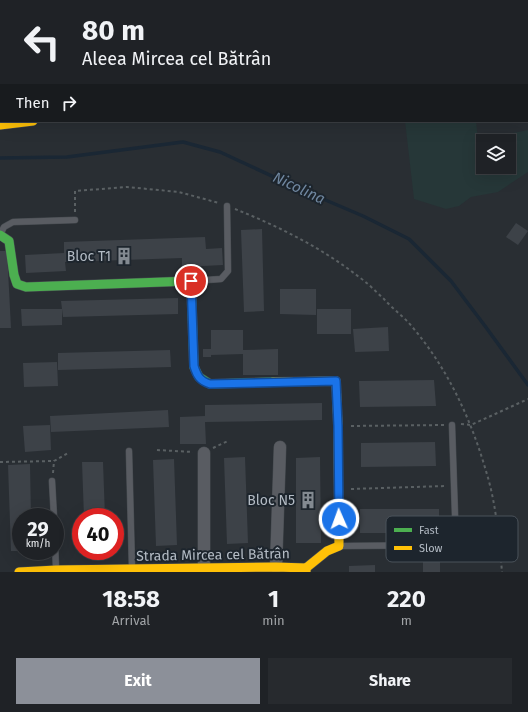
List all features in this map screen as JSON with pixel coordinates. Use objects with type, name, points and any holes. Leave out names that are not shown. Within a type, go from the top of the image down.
[{"type":"street","points":[[0,125],[25,122]]},
{"type":"street","points":[[0,235],[9,241],[13,259],[13,278],[17,284],[26,287],[191,281],[194,366],[197,376],[203,382],[210,384],[336,381],[339,546],[327,551],[306,570]]},
{"type":"street","points":[[276,567],[280,447]]},
{"type":"street","points":[[204,452],[204,568]]},
{"type":"street","name":"Strada Mircea cel Bătrân","points":[[19,572],[56,570],[276,567],[306,570]]},
{"type":"lane","points":[[191,281],[221,279],[228,271],[227,206]]},
{"type":"lane","points":[[0,235],[4,227],[13,222],[75,220]]},
{"type":"lane","points":[[452,425],[455,516]]},
{"type":"lane","points":[[129,451],[132,570]]},
{"type":"lane","points":[[52,481],[54,508]]},
{"type":"lane","points":[[339,546],[386,546]]},
{"type":"lane","points":[[56,560],[56,570]]},
{"type":"path","points":[[75,220],[75,191],[126,187],[179,192],[227,206],[270,223],[321,251],[360,277],[408,322],[435,358],[455,390],[471,425],[487,472],[496,516]]},
{"type":"path","points":[[338,426],[471,425],[528,399]]},
{"type":"path","points":[[0,462],[54,461],[68,453]]},
{"type":"path","points":[[52,481],[54,461]]},
{"type":"path","points":[[338,489],[454,486]]},
{"type":"path","points":[[501,562],[502,572]]},
{"type":"shaded area","points":[[405,122],[476,122],[477,134],[476,134],[476,174],[516,174],[516,134],[508,134],[528,130],[528,172],[498,192],[471,197],[459,206],[446,209],[414,199]]},
{"type":"building","points":[[516,223],[528,231],[518,245],[506,237]]},
{"type":"building","points":[[262,229],[264,311],[244,312],[241,230]]},
{"type":"building","name":"Bloc T1","points":[[205,237],[206,249],[222,248],[223,265],[182,267],[182,258],[65,262],[66,271],[26,273],[25,255],[64,253],[64,242]]},
{"type":"building","points":[[0,251],[7,251],[11,328],[0,328]]},
{"type":"building","points":[[280,289],[316,289],[316,315],[280,314]]},
{"type":"building","points":[[178,298],[178,314],[63,317],[61,301]]},
{"type":"building","points":[[21,309],[62,309],[62,325],[22,326]]},
{"type":"building","points":[[317,309],[351,309],[351,334],[317,334]]},
{"type":"building","points":[[388,327],[389,351],[355,352],[353,329]]},
{"type":"building","points":[[211,330],[243,330],[243,350],[278,349],[278,375],[243,375],[243,354],[211,355],[211,357],[203,357],[203,349],[211,349]]},
{"type":"building","points":[[170,350],[171,367],[58,370],[58,353]]},
{"type":"building","points":[[57,362],[58,386],[24,387],[23,363]]},
{"type":"building","points":[[434,380],[436,406],[360,407],[359,381]]},
{"type":"building","points":[[322,403],[322,420],[205,422],[206,444],[180,444],[180,417],[205,416],[205,405]]},
{"type":"building","points":[[168,410],[169,427],[51,432],[50,416]]},
{"type":"building","points":[[50,425],[51,450],[25,452],[23,426]]},
{"type":"building","points":[[435,442],[436,466],[361,467],[361,443]]},
{"type":"building","points":[[245,457],[248,543],[227,544],[224,458]]},
{"type":"building","name":"Bloc N5","points":[[320,457],[321,543],[296,543],[296,458]]},
{"type":"building","points":[[174,459],[177,545],[156,546],[153,460]]},
{"type":"building","points":[[82,462],[103,462],[105,508],[84,508]]},
{"type":"building","points":[[30,464],[31,508],[12,508],[12,551],[11,551],[8,465]]},
{"type":"building","points":[[360,509],[439,509],[439,516],[386,516],[386,533],[360,533]]},
{"type":"building","points":[[423,562],[440,562],[440,572],[423,572]]},
{"type":"building","points":[[375,565],[375,572],[349,572],[349,566]]},
{"type":"waterway","name":"Nicolina","points":[[0,158],[67,157],[183,142],[220,152],[363,216],[409,239],[451,281],[528,385]]},
{"type":"traffic: fast","points":[[0,235],[9,241],[14,275],[17,284],[26,287],[191,281],[194,367],[199,377],[210,384],[273,382]]},
{"type":"traffic: slow","points":[[0,125],[25,122]]},
{"type":"traffic: slow","points":[[273,382],[336,381],[339,546],[327,551],[306,568]]},
{"type":"traffic: slow","points":[[19,572],[56,570],[276,567],[306,568],[306,572]]},
{"type":"place","name":"Bloc T1","points":[[124,256]]},
{"type":"place","name":"Bloc N5","points":[[308,500]]},
{"type":"route","points":[[191,281],[194,366],[197,376],[203,382],[210,384],[336,381],[339,519]]}]
